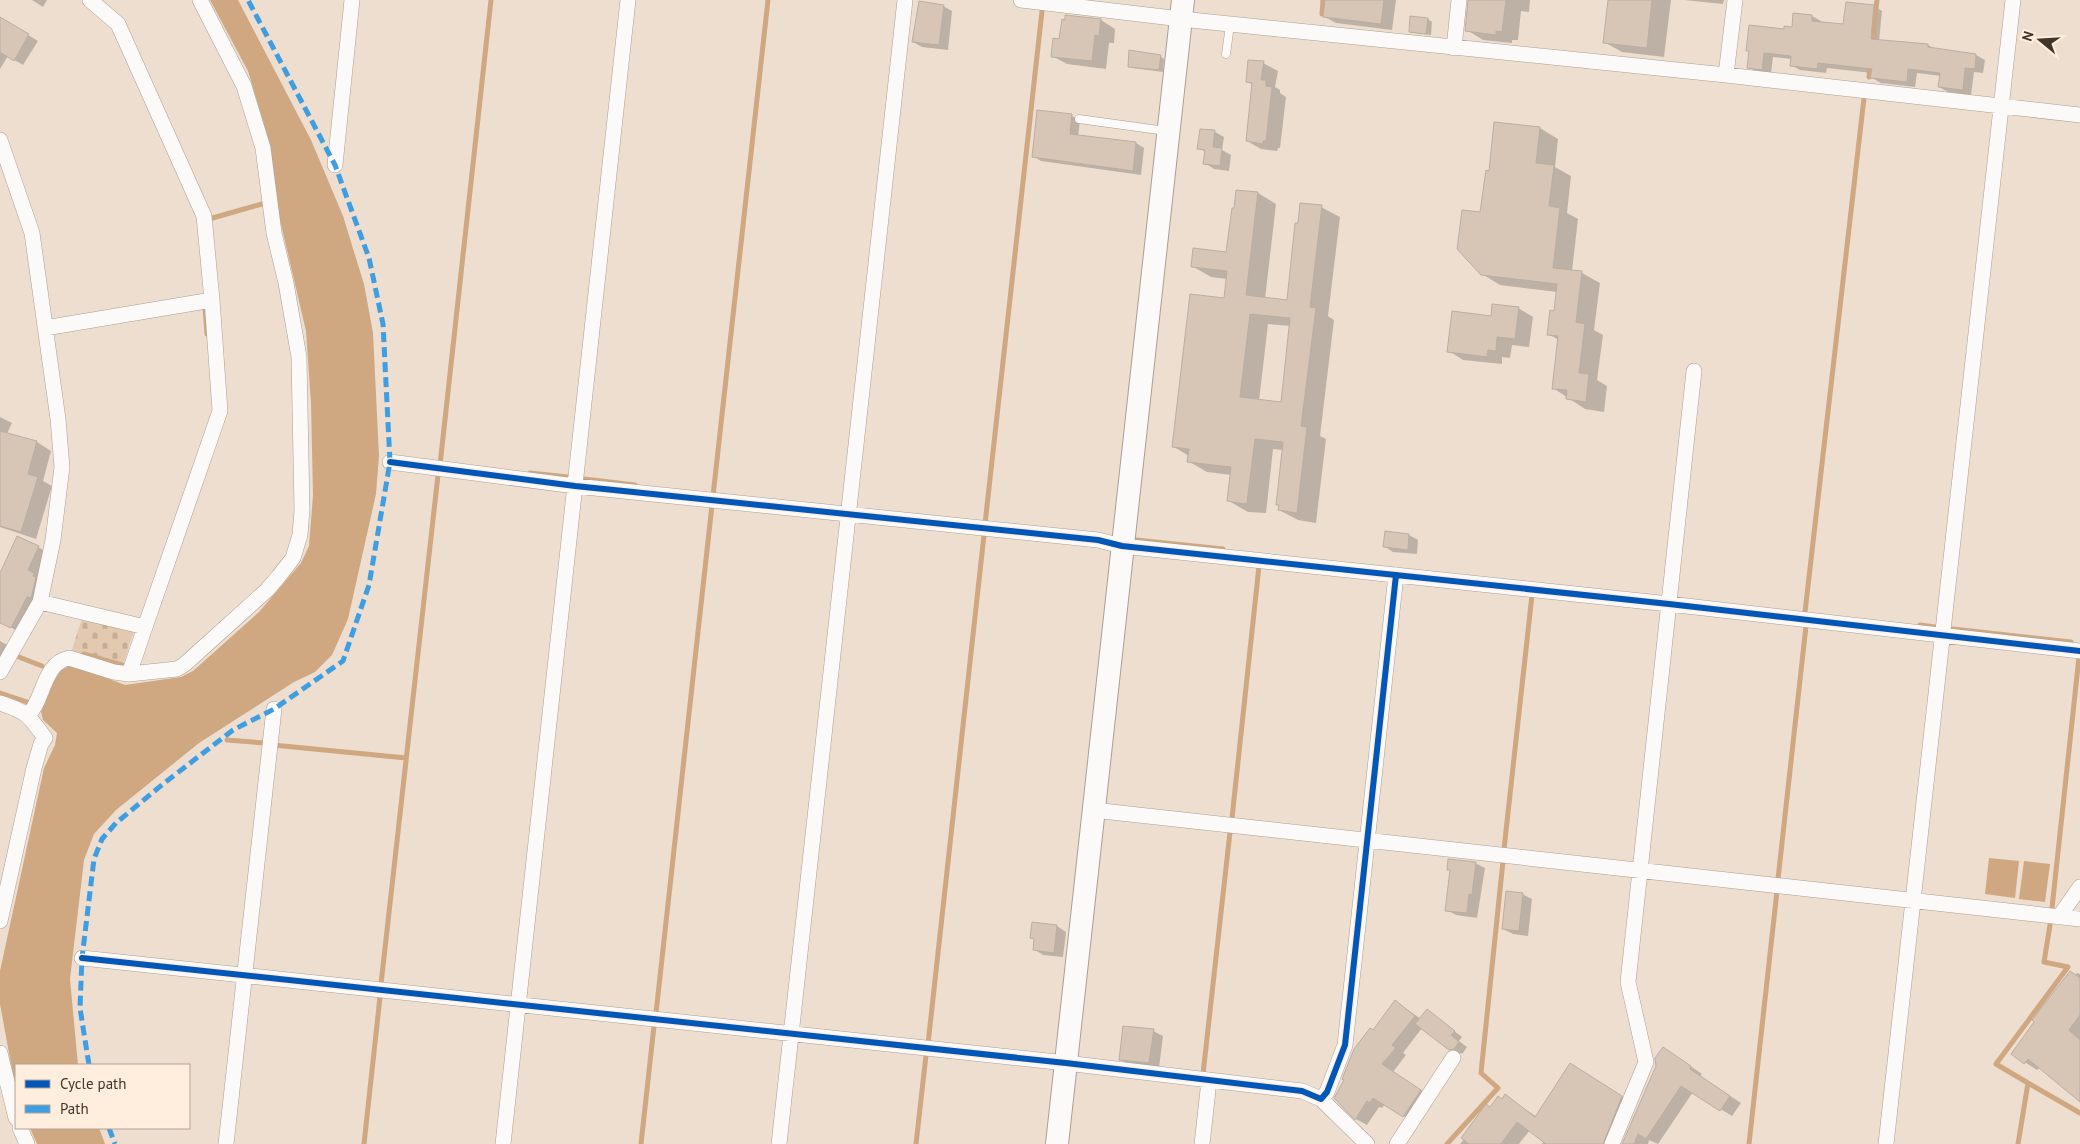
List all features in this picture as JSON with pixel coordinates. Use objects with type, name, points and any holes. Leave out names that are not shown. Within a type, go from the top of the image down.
[{"type":"street","points":[[90,0],[118,24],[204,216],[220,411],[129,674]]},
{"type":"street","points":[[28,716],[33,710],[51,671],[63,659],[69,658],[114,672],[129,674],[177,669],[185,664],[273,583],[293,558],[300,535],[302,510],[299,357],[286,283],[273,225],[263,148],[244,86],[200,0]]},
{"type":"street","points":[[335,165],[352,0]]},
{"type":"street","points":[[503,1144],[628,0]]},
{"type":"street","points":[[779,1144],[905,0]]},
{"type":"street","points":[[1021,0],[1182,10],[1230,24],[1726,75],[2080,115]]},
{"type":"street","points":[[1454,48],[1459,0]]},
{"type":"street","points":[[1726,75],[1735,0]]},
{"type":"street","points":[[1886,1144],[2013,0]]},
{"type":"street","points":[[1057,1144],[1182,10]]},
{"type":"street","points":[[0,140],[32,233],[58,419],[62,467],[54,540],[40,602],[0,672]]},
{"type":"street","points":[[45,328],[212,300]]},
{"type":"street","points":[[1612,1144],[1646,1062],[1628,982],[1694,371]]},
{"type":"street","points":[[390,462],[575,486],[849,516],[1098,540],[1122,546],[1669,604],[2080,651]]},
{"type":"street","points":[[1321,1099],[1328,1092],[1345,1045],[1396,576]]},
{"type":"street","points":[[40,602],[145,627]]},
{"type":"street","points":[[0,703],[21,710],[45,738],[41,744],[34,768],[0,921]]},
{"type":"street","points":[[226,1144],[274,710]]},
{"type":"street","points":[[1094,810],[2080,919]]},
{"type":"street","points":[[2059,917],[2080,887]]},
{"type":"street","points":[[82,958],[791,1035],[1066,1062],[1208,1081],[1302,1091],[1321,1099],[1367,1144]]},
{"type":"street","points":[[0,1053],[15,1114]]},
{"type":"street","points":[[1397,1144],[1453,1058]]},
{"type":"street","points":[[1202,1144],[1208,1081]]},
{"type":"street","points":[[20,1129],[27,1144]]},
{"type":"lane","points":[[1226,54],[1230,24]]},
{"type":"lane","points":[[1079,119],[1168,132]]},
{"type":"green space","points":[[83,615],[135,627],[124,662],[121,664],[84,652],[82,656],[71,653]]},
{"type":"shaded area","points":[[210,0],[238,0],[311,140],[343,216],[364,284],[373,333],[379,456],[376,494],[348,619],[332,655],[315,672],[294,682],[199,743],[116,810],[94,834],[84,860],[70,979],[78,1064],[15,1064],[15,1086],[0,1004],[0,971],[44,768],[55,745],[57,733],[43,720],[41,712],[58,671],[72,665],[125,685],[181,677],[193,671],[259,612],[301,563],[309,546],[313,495],[311,403],[306,331],[280,220],[268,138],[248,71]]},
{"type":"shaded area","points":[[1989,858],[2019,861],[2015,898],[1985,894]]},
{"type":"shaded area","points":[[2024,861],[2050,864],[2045,902],[2019,899]]},
{"type":"shaded area","points":[[30,1129],[99,1129],[105,1144],[37,1144]]},
{"type":"building","points":[[1325,0],[1384,0],[1381,24],[1323,17]]},
{"type":"building","points":[[1468,0],[1506,0],[1502,32],[1496,31],[1496,35],[1465,31]]},
{"type":"building","points":[[1608,0],[1652,0],[1647,48],[1603,43]]},
{"type":"building","points":[[919,1],[944,5],[939,45],[912,42]]},
{"type":"building","points":[[1846,2],[1874,5],[1871,39],[1928,44],[1928,47],[1976,54],[1975,69],[1965,68],[1963,90],[1938,87],[1940,73],[1908,69],[1907,82],[1870,78],[1872,69],[1818,63],[1817,69],[1790,66],[1791,56],[1764,53],[1762,70],[1747,68],[1749,51],[1746,51],[1749,25],[1784,29],[1784,26],[1792,27],[1793,13],[1812,15],[1812,21],[1843,24]]},
{"type":"building","points":[[1065,15],[1101,19],[1099,36],[1095,35],[1092,61],[1051,57],[1053,38],[1059,39],[1062,19],[1065,20]]},
{"type":"building","points":[[1410,16],[1428,18],[1426,34],[1409,32]]},
{"type":"building","points":[[0,17],[29,34],[14,61],[0,52]]},
{"type":"building","points":[[1129,50],[1161,55],[1159,70],[1128,67]]},
{"type":"building","points":[[1248,60],[1264,61],[1261,80],[1266,80],[1266,86],[1272,87],[1266,141],[1263,141],[1263,144],[1246,141],[1252,83],[1246,82]]},
{"type":"building","points":[[1037,110],[1072,114],[1070,134],[1136,142],[1133,171],[1032,157]]},
{"type":"building","points":[[1494,122],[1540,127],[1536,163],[1554,165],[1549,206],[1560,208],[1553,268],[1582,271],[1576,322],[1585,324],[1579,373],[1589,374],[1586,402],[1566,399],[1567,390],[1552,389],[1558,336],[1547,335],[1550,310],[1554,311],[1557,284],[1481,275],[1457,249],[1462,210],[1480,212],[1486,170],[1489,171]]},
{"type":"building","points":[[1200,129],[1215,130],[1213,147],[1222,148],[1220,166],[1203,164],[1205,150],[1197,149]]},
{"type":"building","points":[[1236,190],[1258,192],[1246,295],[1287,300],[1295,223],[1298,223],[1300,203],[1322,205],[1310,307],[1316,308],[1301,426],[1307,427],[1297,513],[1278,510],[1279,505],[1276,505],[1283,442],[1255,439],[1247,503],[1245,504],[1227,501],[1231,467],[1187,462],[1189,449],[1172,447],[1190,294],[1224,298],[1227,271],[1191,267],[1193,248],[1226,252],[1232,208],[1234,208]],"holes":[[[1250,314],[1290,318],[1281,402],[1240,397]]]},
{"type":"building","points":[[1492,304],[1519,307],[1515,339],[1497,337],[1496,351],[1488,350],[1487,357],[1447,352],[1452,311],[1491,316]]},
{"type":"building","points":[[0,431],[37,441],[28,474],[38,477],[21,532],[0,526]]},
{"type":"building","points":[[1385,531],[1409,534],[1408,550],[1383,547]]},
{"type":"building","points":[[17,536],[39,546],[28,570],[34,573],[33,576],[36,577],[31,598],[27,597],[11,628],[0,623],[0,573]]},
{"type":"building","points":[[1448,859],[1476,862],[1472,895],[1469,894],[1467,913],[1445,911],[1450,870],[1447,870]]},
{"type":"building","points":[[1506,891],[1523,893],[1519,931],[1502,929]]},
{"type":"building","points":[[1032,922],[1057,925],[1054,953],[1033,950],[1034,939],[1030,938]]},
{"type":"building","points":[[2070,971],[2080,978],[2080,1015],[2069,1030],[2080,1040],[2080,1102],[2028,1059],[2024,1064],[2011,1054],[2034,1022],[2032,1020]]},
{"type":"building","points":[[1395,1000],[1415,1016],[1392,1045],[1396,1048],[1382,1064],[1421,1090],[1403,1117],[1373,1098],[1370,1103],[1367,1101],[1355,1120],[1334,1098],[1344,1080],[1342,1079],[1354,1049],[1370,1028],[1373,1030]]},
{"type":"building","points":[[1427,1009],[1455,1031],[1451,1035],[1459,1042],[1454,1049],[1449,1050],[1415,1024]]},
{"type":"building","points":[[1123,1026],[1154,1029],[1149,1063],[1119,1060]]},
{"type":"building","points":[[1663,1047],[1691,1066],[1690,1069],[1730,1096],[1720,1111],[1681,1086],[1646,1139],[1638,1134],[1634,1144],[1622,1144],[1656,1066],[1655,1058]]},
{"type":"building","points":[[1570,1063],[1622,1096],[1603,1144],[1546,1144],[1517,1122],[1501,1144],[1469,1144],[1461,1138],[1486,1104],[1490,1107],[1498,1096],[1502,1099],[1505,1094],[1535,1117]]},
{"type":"waterway","points":[[440,465],[491,0]]},
{"type":"waterway","points":[[713,496],[768,0]]},
{"type":"waterway","points":[[1322,14],[1323,0]]},
{"type":"waterway","points":[[1872,44],[1877,0]]},
{"type":"waterway","points":[[985,524],[1042,11]]},
{"type":"waterway","points":[[1869,77],[1870,63]]},
{"type":"waterway","points":[[1805,612],[1864,98]]},
{"type":"waterway","points":[[209,219],[262,204]]},
{"type":"waterway","points":[[205,308],[207,334]]},
{"type":"waterway","points":[[530,473],[568,477]]},
{"type":"waterway","points":[[381,984],[438,475]]},
{"type":"waterway","points":[[584,479],[635,485]]},
{"type":"waterway","points":[[656,1013],[712,505]]},
{"type":"waterway","points":[[928,1044],[984,535]]},
{"type":"waterway","points":[[1136,540],[1223,549]]},
{"type":"waterway","points":[[1232,818],[1259,566]]},
{"type":"waterway","points":[[1504,849],[1532,595]]},
{"type":"waterway","points":[[1920,625],[1935,627]]},
{"type":"waterway","points":[[1778,879],[1806,626]]},
{"type":"waterway","points":[[1953,629],[2071,642]]},
{"type":"waterway","points":[[84,654],[125,666]]},
{"type":"waterway","points":[[19,657],[42,666]]},
{"type":"waterway","points":[[2052,908],[2079,657]]},
{"type":"waterway","points":[[0,693],[27,702]]},
{"type":"waterway","points":[[227,740],[264,743]]},
{"type":"waterway","points":[[273,745],[406,758]]},
{"type":"waterway","points":[[1203,1074],[1230,832]]},
{"type":"waterway","points":[[1447,1144],[1498,1088],[1481,1073],[1503,861]]},
{"type":"waterway","points":[[1749,1144],[1777,891]]},
{"type":"waterway","points":[[2018,1144],[2028,1083],[1996,1064],[2068,967],[2044,962],[2050,925]]},
{"type":"waterway","points":[[364,1144],[380,997]]},
{"type":"waterway","points":[[641,1144],[654,1026]]},
{"type":"waterway","points":[[916,1144],[926,1055]]},
{"type":"waterway","points":[[2028,1083],[2080,1113]]},
{"type":"marked path","points":[[89,1064],[80,1008],[82,958],[94,859],[102,839],[116,823],[233,730],[274,709],[343,661],[369,585],[390,462],[383,324],[369,258],[335,165],[248,0]]},
{"type":"marked path","points":[[109,1129],[115,1144]]},
{"type":"cycle path","points":[[390,462],[575,486],[1098,540],[1122,546],[1669,604],[2080,651]]},
{"type":"cycle path","points":[[82,958],[1066,1063],[1302,1091],[1321,1099],[1327,1092],[1345,1045],[1396,575]]}]
